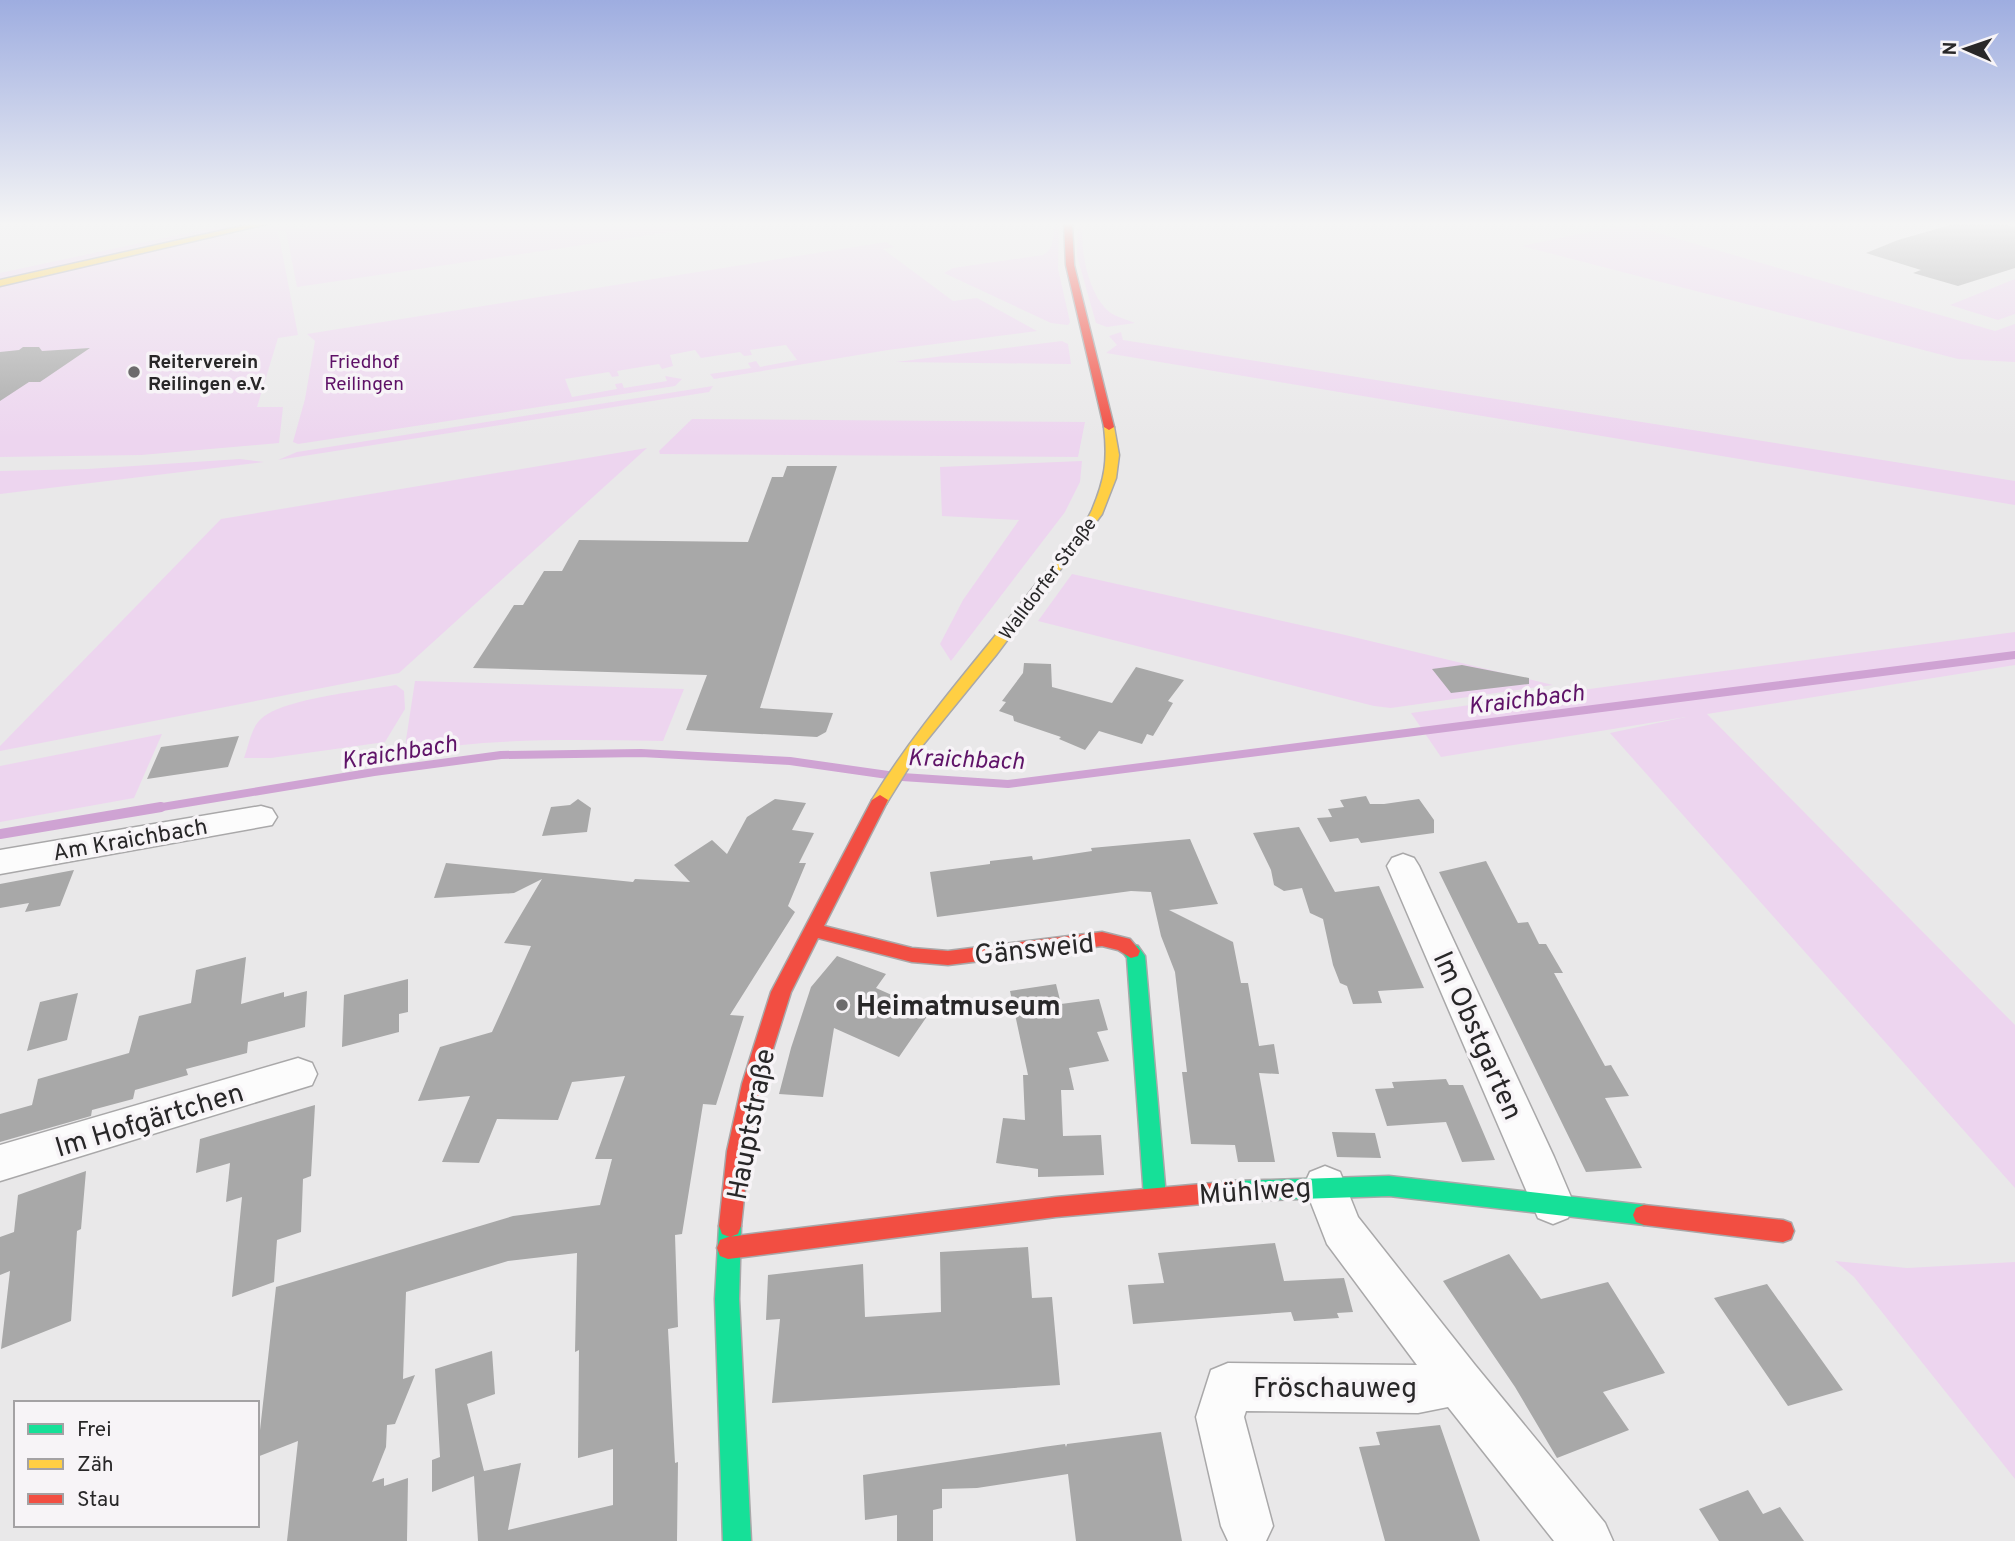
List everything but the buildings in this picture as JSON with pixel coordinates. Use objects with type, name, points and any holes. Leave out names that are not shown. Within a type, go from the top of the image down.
[{"type":"street","name":"Walldorfer Straße","points":[[916,743],[1072,549],[1096,514],[1110,478],[1113,455],[1111,430],[1076,295]]},
{"type":"street","name":"Hauptstraße","points":[[737,1541],[727,1299],[728,1248],[738,1151],[752,1084],[781,992],[879,801],[916,743]]},
{"type":"street","name":"Am Kraichbach","points":[[0,862],[261,817]]},
{"type":"street","name":"Im Obstgarten","points":[[1403,866],[1534,1157],[1552,1205]]},
{"type":"street","name":"Gänsweid","points":[[813,930],[912,955],[948,958],[1102,939],[1124,944],[1136,956],[1155,1197]]},
{"type":"street","name":"Im Hofgärtchen","points":[[0,1163],[298,1074]]},
{"type":"street","name":"Mühlweg","points":[[728,1248],[1007,1212],[1155,1197],[1325,1185],[1389,1186],[1783,1231]]},
{"type":"street","name":"Fröschauweg","points":[[1325,1185],[1342,1230],[1458,1382],[1587,1541]]},
{"type":"street","name":"Fröschauweg","points":[[1247,1527],[1220,1417],[1228,1387],[1418,1389],[1458,1382]]},
{"type":"green space","name":"Reiterverein Reilingen e.V.","points":[[0,295],[290,295],[298,335],[278,338],[257,407],[283,407],[279,443],[141,455],[0,457]]},
{"type":"green space","name":"Friedhof Reilingen","points":[[553,295],[945,295],[953,301],[977,298],[1037,331],[888,350],[714,379],[710,374],[751,368],[748,363],[756,361],[760,367],[797,360],[786,345],[750,350],[752,355],[744,356],[740,352],[701,358],[695,350],[670,355],[673,366],[662,369],[659,364],[617,371],[619,376],[612,377],[609,372],[565,379],[572,397],[617,389],[615,384],[622,383],[624,388],[667,381],[665,376],[682,379],[675,386],[298,444],[293,442],[305,399],[315,341],[307,334]]},
{"type":"green space","points":[[991,295],[1064,295],[1070,322],[1068,325],[1051,323]]},
{"type":"green space","points":[[1088,295],[1096,295],[1111,313],[1135,323],[1107,327],[1096,323]]},
{"type":"green space","points":[[1711,295],[1871,295],[1995,331],[2015,324],[2015,362],[1958,359]]},
{"type":"green space","points":[[1975,295],[2015,295],[2015,314],[1998,320],[1950,305]]},
{"type":"green space","points":[[1121,332],[1123,340],[2015,481],[2015,505],[1106,353],[1117,345],[1109,336]]},
{"type":"green space","points":[[1062,341],[1068,344],[1071,364],[896,362]]},
{"type":"green space","points":[[713,386],[709,392],[278,460],[297,452]]},
{"type":"green space","points":[[692,419],[1085,422],[1078,457],[660,454],[659,451]]},
{"type":"green space","points":[[647,448],[399,673],[0,751],[0,746],[221,519]]},
{"type":"green space","points":[[240,459],[264,462],[0,494],[0,471],[88,469]]},
{"type":"green space","points":[[1082,461],[1080,482],[1065,512],[951,661],[940,644],[963,600],[1019,520],[942,516],[940,467]]},
{"type":"green space","points":[[1072,574],[1553,685],[1391,708],[1374,706],[1038,621]]},
{"type":"green space","points":[[2015,632],[2015,665],[1707,714],[2015,1025],[2015,1188],[1610,733],[1686,717],[1441,757],[1411,713]]},
{"type":"green space","points":[[415,681],[684,689],[663,741],[501,742],[404,753]]},
{"type":"green space","points":[[396,685],[404,691],[405,709],[385,742],[271,758],[244,758],[255,726],[273,711],[306,700]]},
{"type":"green space","points":[[162,734],[134,798],[0,822],[0,766]]},
{"type":"green space","points":[[1835,1261],[1907,1268],[2015,1262],[2015,1479],[1854,1277]]},
{"type":"waterway","name":"Kraichbach","points":[[902,777],[1008,784],[2015,655]]},
{"type":"waterway","name":"Kraichbach","points":[[150,809],[374,772],[501,755],[641,753],[790,761],[888,775]]},
{"type":"waterway","name":"Kraichbach","points":[[0,834],[161,807]]},
{"type":"traffic: fast","points":[[1131,951],[1136,956],[1155,1197]]},
{"type":"traffic: fast","points":[[1236,1191],[1389,1186],[1644,1215]]},
{"type":"traffic: fast","points":[[730,1226],[727,1299],[737,1541]]},
{"type":"traffic: slow","points":[[880,800],[916,743],[991,652],[1096,514],[1110,478],[1113,455],[1109,427]]},
{"type":"traffic: jam","points":[[1077,295],[1109,427]]},
{"type":"traffic: jam","points":[[730,1226],[738,1151],[752,1084],[781,992],[880,800]]},
{"type":"traffic: jam","points":[[813,930],[912,955],[948,958],[1102,939],[1124,944],[1131,951]]},
{"type":"traffic: jam","points":[[728,1248],[1056,1207],[1236,1191]]},
{"type":"traffic: jam","points":[[1644,1215],[1783,1231]]},
{"type":"place","name":"Reiterverein Reilingen e.V.","points":[[134,372]]},
{"type":"place","name":"Heimatmuseum","points":[[842,1005]]}]
